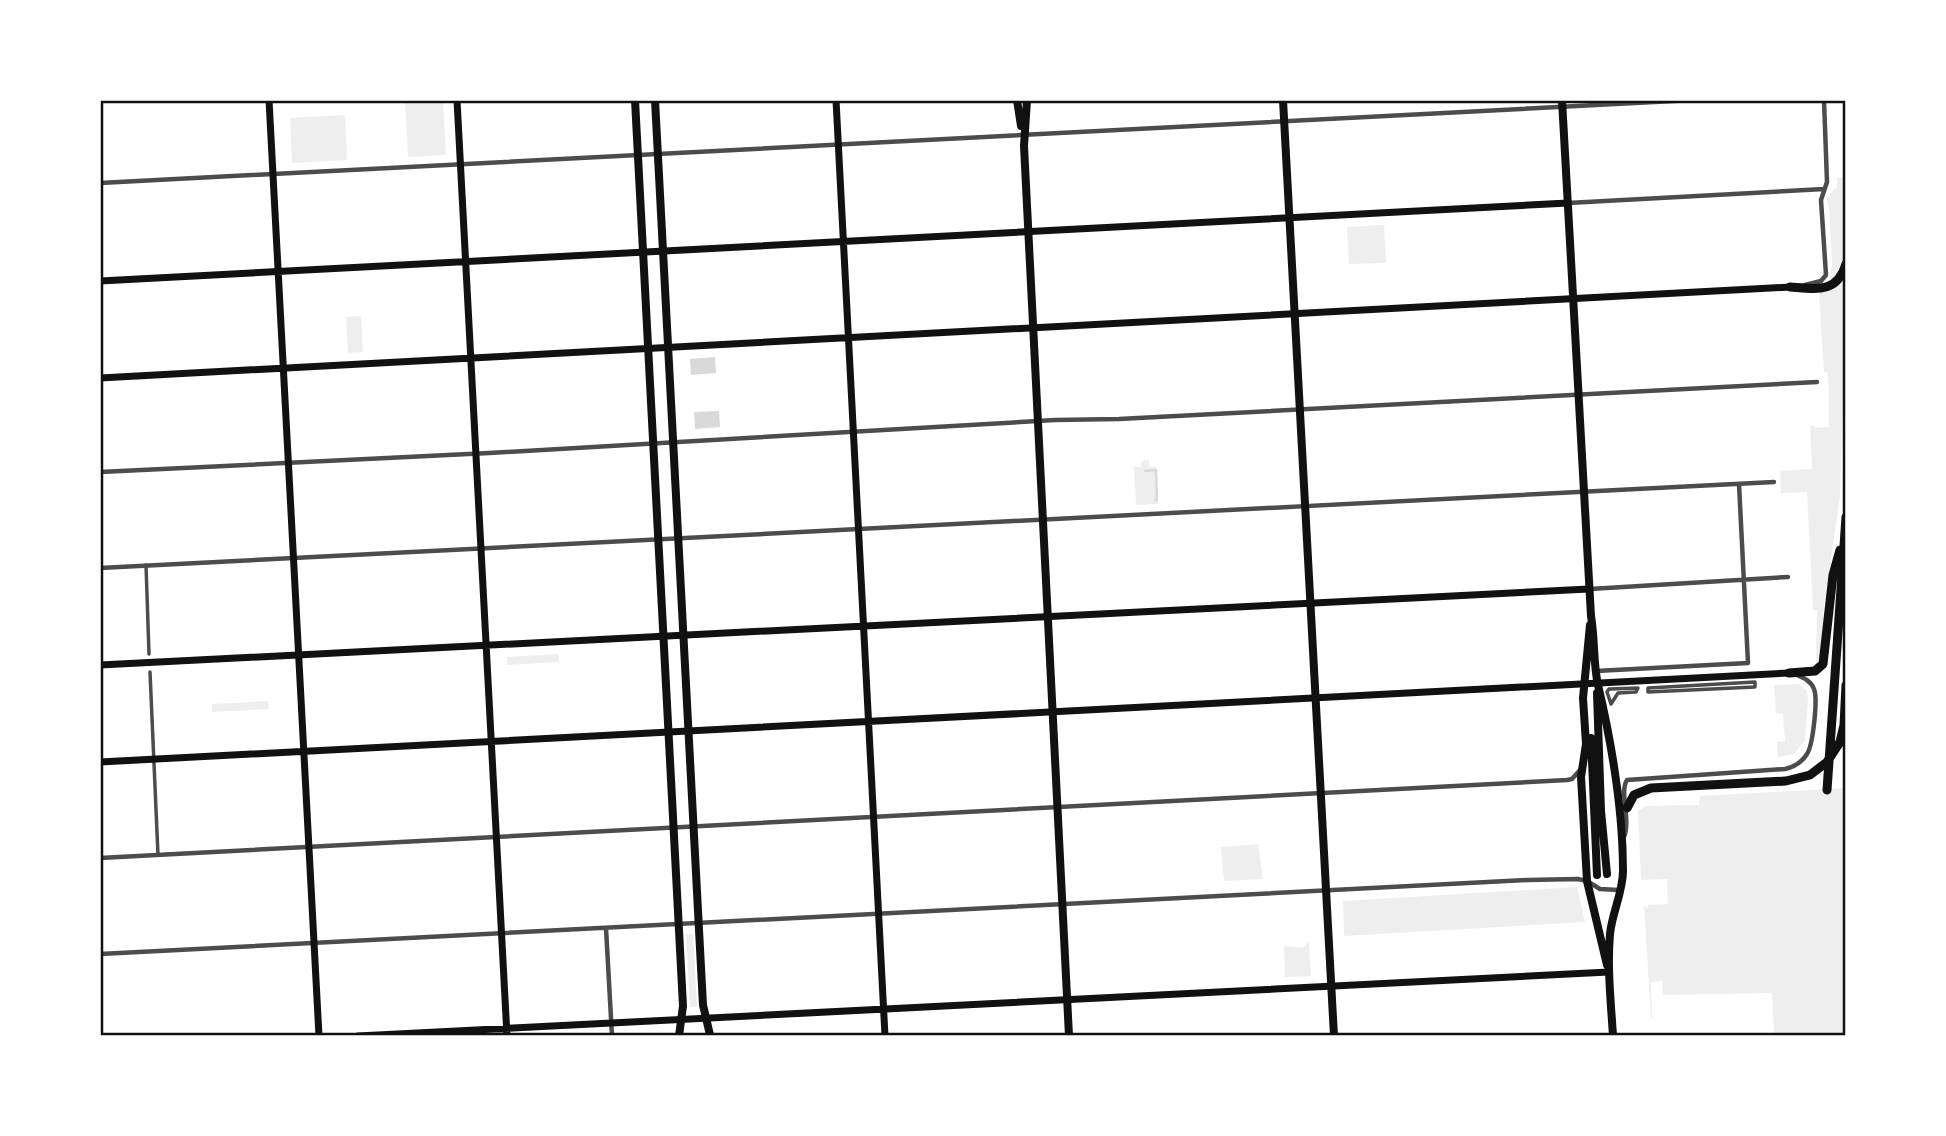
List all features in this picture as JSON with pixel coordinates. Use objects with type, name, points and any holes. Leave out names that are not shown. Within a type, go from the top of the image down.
[{"type":"highway","points":[[1790,287],[1829,287],[1839,279],[1846,264]]},
{"type":"highway","points":[[1827,790],[1846,517]]},
{"type":"highway","points":[[1789,674],[1815,671],[1823,664],[1833,575],[1845,535]]},
{"type":"highway","points":[[1627,808],[1631,798],[1638,792],[1670,786],[1786,781],[1806,777],[1823,766],[1837,748],[1843,731],[1846,685]]},
{"type":"main road","points":[[269,100],[319,1036]]},
{"type":"main road","points":[[457,100],[507,1032]]},
{"type":"main road","points":[[635,100],[683,1006],[679,1036]]},
{"type":"main road","points":[[656,100],[703,1005],[710,1035]]},
{"type":"main road","points":[[836,100],[884,1036]]},
{"type":"main road","points":[[1017,100],[1023,136],[1069,1036]]},
{"type":"main road","points":[[1023,136],[1027,100]]},
{"type":"main road","points":[[1283,100],[1334,1036]]},
{"type":"main road","points":[[1562,103],[1591,616],[1583,698],[1586,744],[1582,766],[1587,881],[1609,972]]},
{"type":"main road","points":[[100,281],[1568,203]]},
{"type":"main road","points":[[100,378],[1790,287]]},
{"type":"main road","points":[[100,665],[1590,589]]},
{"type":"main road","points":[[1591,616],[1597,671],[1601,811],[1607,874]]},
{"type":"main road","points":[[100,762],[1789,674]]},
{"type":"main road","points":[[1597,683],[1614,771],[1622,843],[1623,876],[1611,933],[1609,972],[1613,1036]]},
{"type":"main road","points":[[1586,684],[1597,875]]},
{"type":"main road","points":[[358,1036],[507,1032],[611,1022],[1609,972]]},
{"type":"street","points":[[100,183],[1023,136],[1562,103],[1693,100]]},
{"type":"street","points":[[1790,287],[1818,282],[1825,277],[1821,200],[1827,181],[1824,100]]},
{"type":"street","points":[[1568,203],[1824,189]]},
{"type":"street","points":[[100,472],[1817,382]]},
{"type":"street","points":[[100,568],[1774,482]]},
{"type":"street","points":[[1597,671],[1748,663],[1739,484]]},
{"type":"street","points":[[146,565],[149,654]]},
{"type":"street","points":[[1590,589],[1788,577]]},
{"type":"street","points":[[150,672],[158,855]]},
{"type":"street","points":[[1622,843],[1627,828],[1624,786],[1629,779],[1785,769],[1799,763],[1809,752],[1815,695],[1807,680],[1799,675],[1789,674]]},
{"type":"street","points":[[1755,682],[1755,687],[1648,692],[1648,688],[1755,682]]},
{"type":"street","points":[[1638,688],[1636,692],[1618,693],[1611,704],[1606,692],[1609,689],[1638,688]]},
{"type":"street","points":[[100,858],[1567,780],[1576,775],[1582,766]]},
{"type":"street","points":[[100,954],[1528,880],[1577,879],[1587,881],[1600,889],[1619,890]]},
{"type":"street","points":[[606,928],[612,1036]]},
{"type":"shaded area","points":[[405,100],[443,100],[446,155],[408,157]]},
{"type":"shaded area","points":[[345,115],[347,160],[292,163],[290,118]]},
{"type":"shaded area","points":[[1837,178],[1846,178],[1845,253],[1840,273],[1829,282],[1832,264],[1829,207],[1826,198],[1837,187]]},
{"type":"shaded area","points":[[1384,225],[1386,263],[1349,264],[1347,227]]},
{"type":"shaded area","points":[[1846,280],[1840,497],[1824,605],[1820,660],[1816,664],[1817,610],[1813,610],[1807,492],[1781,493],[1780,471],[1812,469],[1810,426],[1829,427],[1828,384],[1827,372],[1824,372],[1819,293],[1830,291]]},
{"type":"shaded area","points":[[361,316],[363,352],[348,353],[346,317]]},
{"type":"shaded area","points":[[715,357],[716,373],[691,375],[690,359]]},
{"type":"shaded area","points":[[719,411],[720,427],[695,429],[694,412]]},
{"type":"shaded area","points":[[1149,460],[1149,467],[1156,467],[1158,504],[1136,505],[1134,467],[1141,467],[1141,461]]},
{"type":"shaded area","points":[[559,654],[559,662],[507,665],[507,657]]},
{"type":"shaded area","points":[[1799,684],[1807,691],[1808,698],[1805,740],[1794,754],[1778,757],[1777,742],[1785,741],[1783,714],[1776,713],[1774,685]]},
{"type":"shaded area","points":[[268,701],[269,709],[212,712],[212,704]]},
{"type":"shaded area","points":[[1846,788],[1846,1036],[1774,1036],[1772,993],[1663,995],[1662,981],[1651,982],[1651,1018],[1644,906],[1648,908],[1648,905],[1668,904],[1667,879],[1641,880],[1638,811],[1646,806],[1699,805],[1700,796]]},
{"type":"shaded area","points":[[1258,844],[1263,879],[1224,881],[1221,847]]},
{"type":"shaded area","points":[[1577,887],[1585,922],[1344,936],[1343,901]]},
{"type":"shaded area","points":[[686,934],[693,934],[697,1007],[690,1007]]},
{"type":"shaded area","points":[[1309,942],[1311,976],[1285,977],[1284,946],[1303,948]]},
{"type":"waterway","points":[[1145,471],[1156,470],[1155,500]]}]
